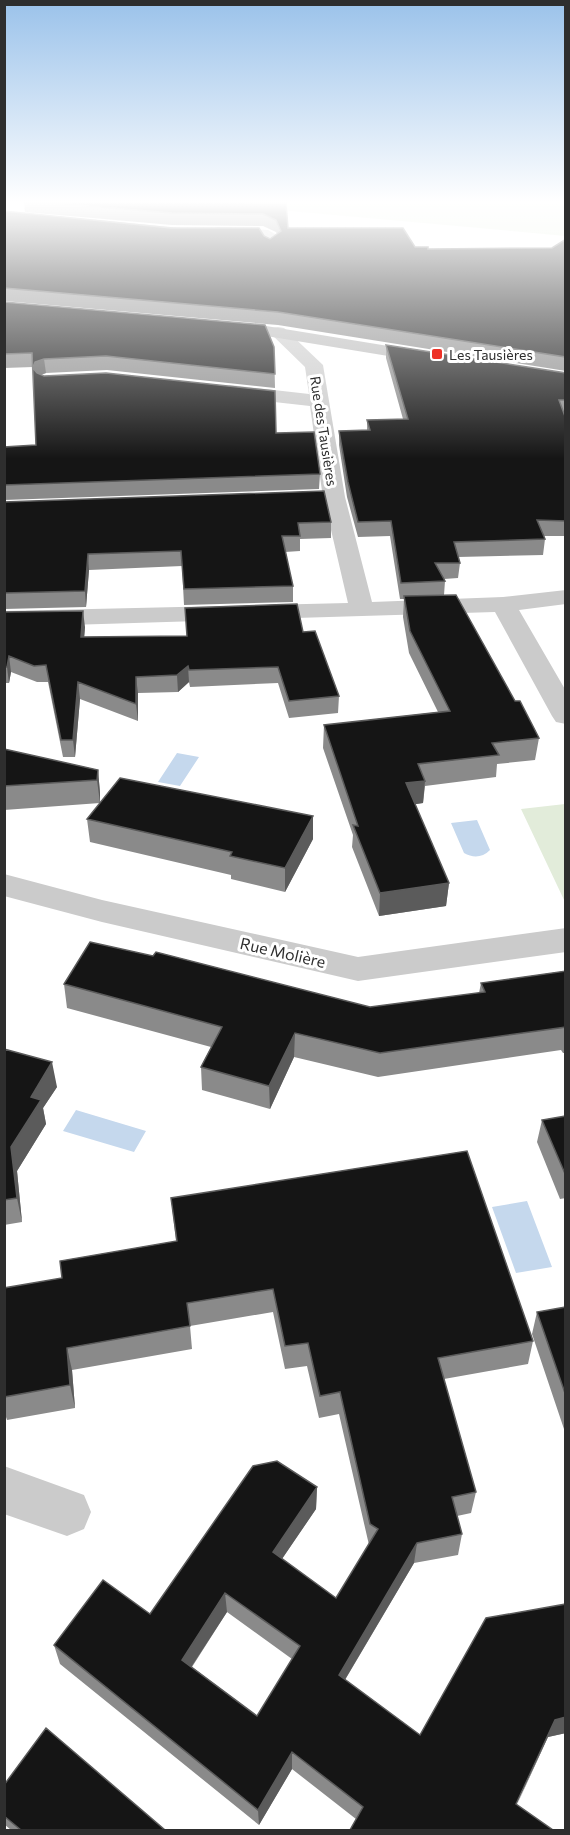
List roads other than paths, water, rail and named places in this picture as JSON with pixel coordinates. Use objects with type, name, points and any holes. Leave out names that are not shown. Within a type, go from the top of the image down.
[{"type":"street","points":[[203,324],[278,332],[443,360]]},
{"type":"street","points":[[278,332],[314,364],[326,351],[342,342]]},
{"type":"street","name":"Rue des Tausières","points":[[314,364],[334,497],[362,610]]},
{"type":"street","points":[[208,389],[318,401]]},
{"type":"street","name":"Rue des Tausières","points":[[264,500],[334,497]]},
{"type":"street","points":[[4,619],[362,610],[503,604],[566,597]]},
{"type":"street","points":[[503,604],[566,716]]},
{"type":"street","name":"Rue Molière","points":[[4,885],[102,911],[358,969],[566,940]]},
{"type":"street","points":[[4,1490],[67,1512]]},
{"type":"water","points":[[177,753],[199,757],[180,786],[158,782]]},
{"type":"water","points":[[477,820],[490,850],[481,856],[471,856],[464,853],[451,823]]},
{"type":"water","points":[[76,1110],[146,1131],[134,1152],[63,1131]]},
{"type":"water","points":[[527,1201],[552,1267],[516,1273],[492,1207]]},
{"type":"place","name":"Les Tausières","points":[[437,354]]}]
